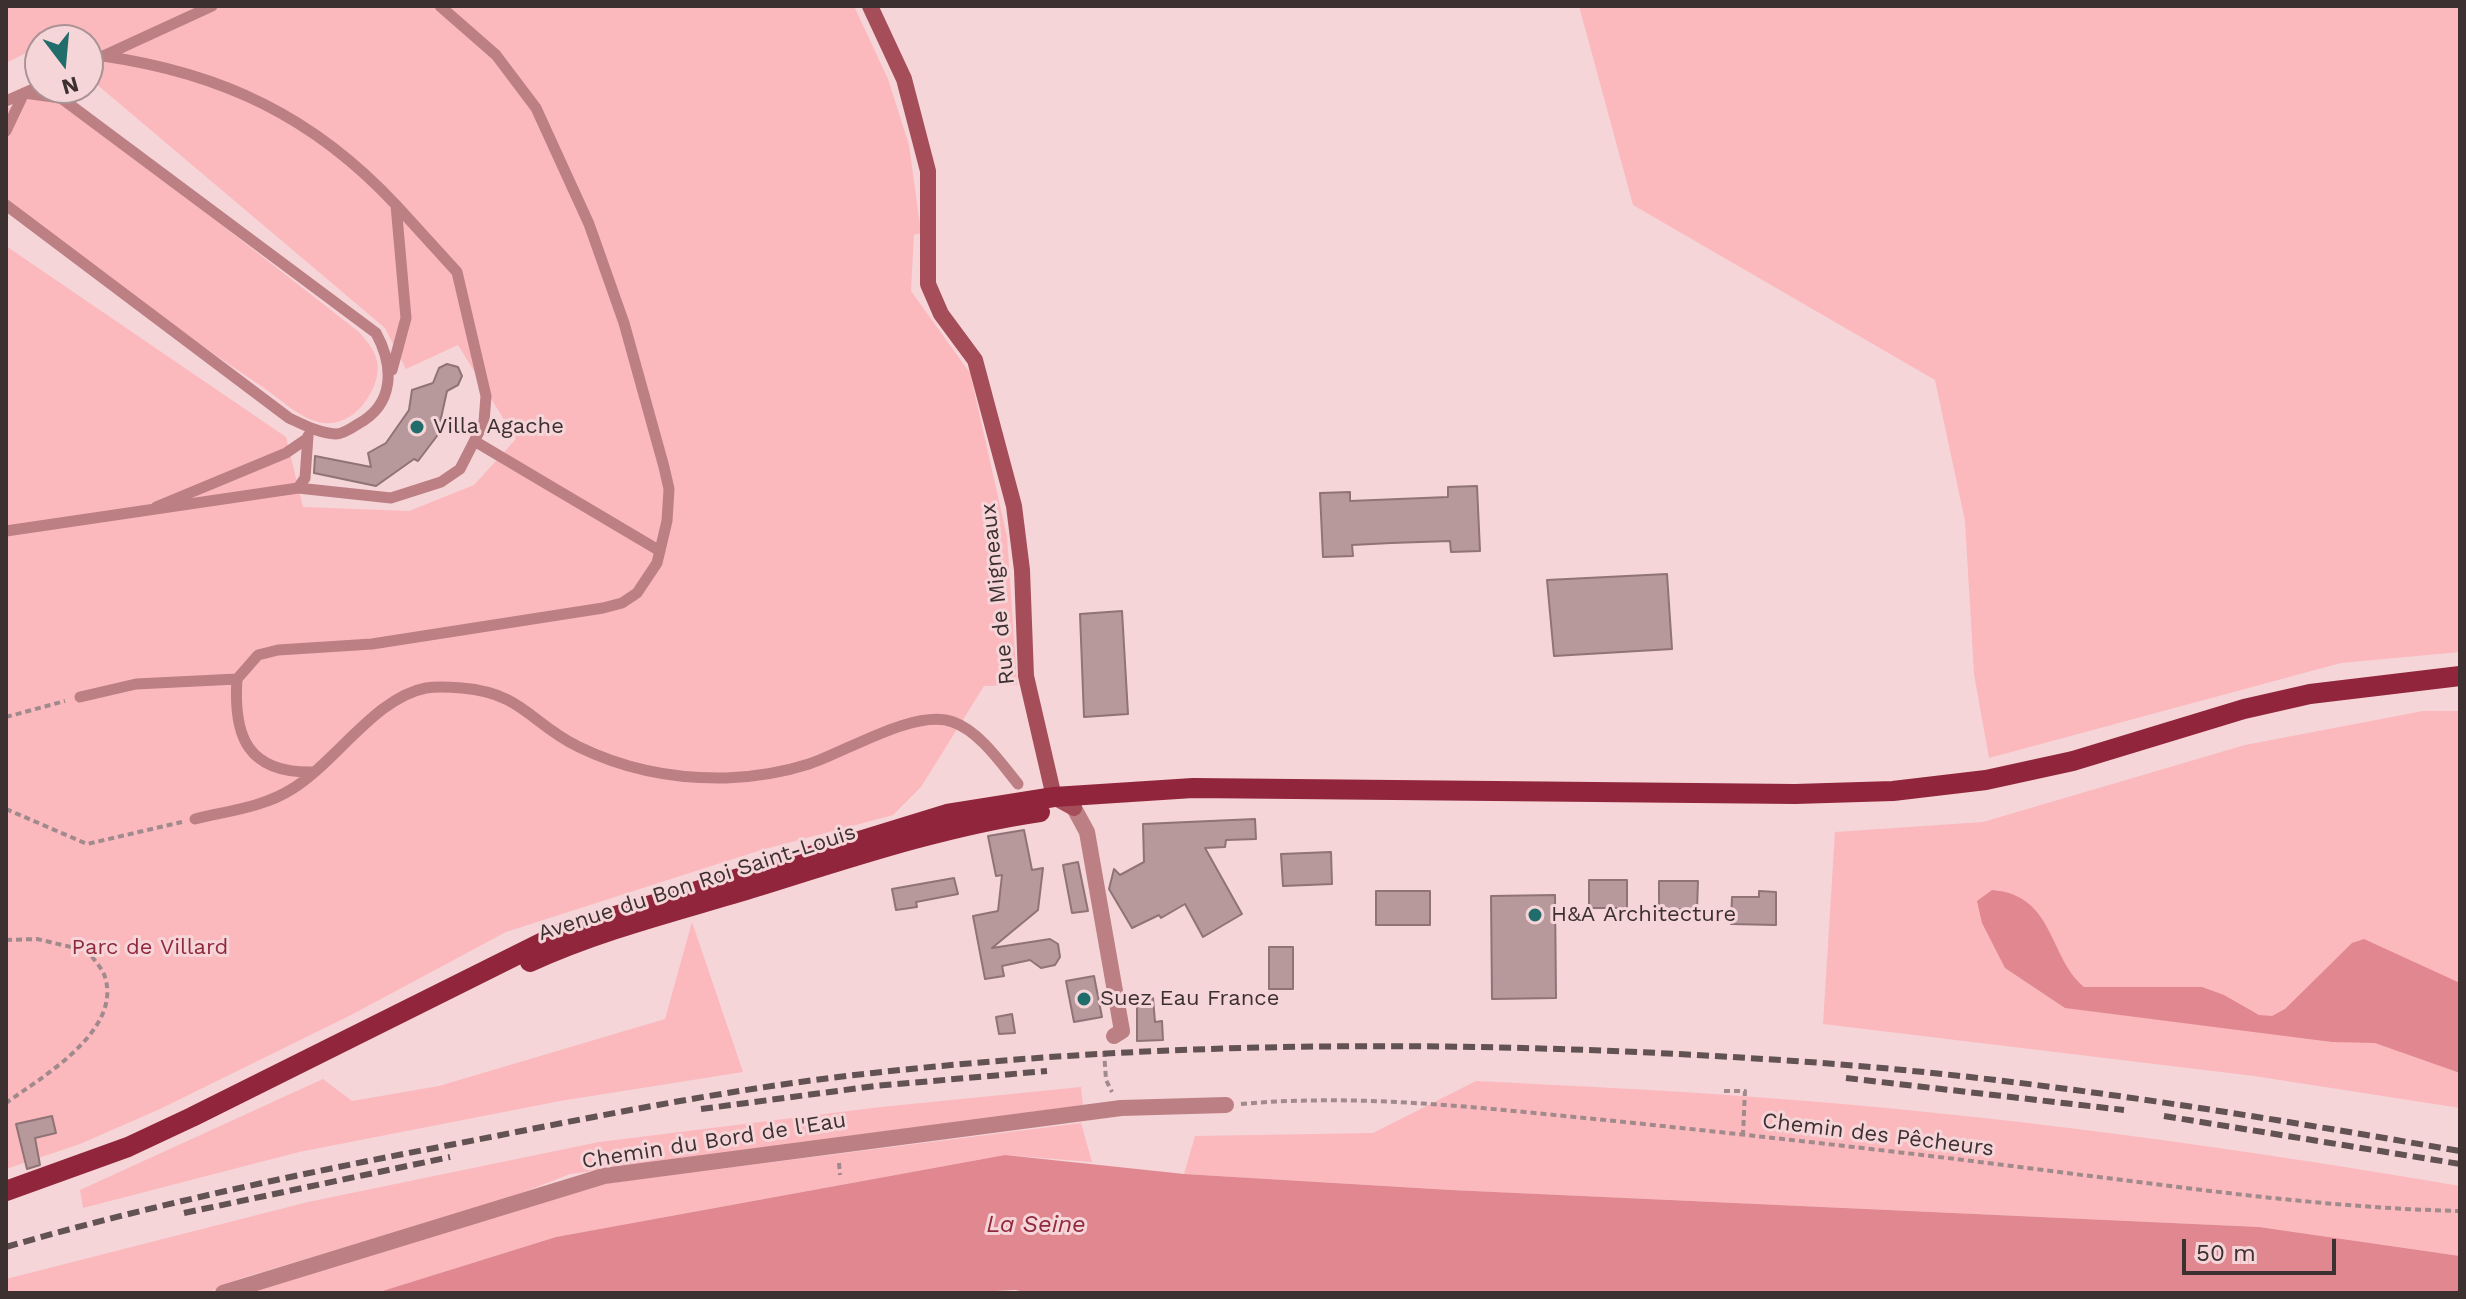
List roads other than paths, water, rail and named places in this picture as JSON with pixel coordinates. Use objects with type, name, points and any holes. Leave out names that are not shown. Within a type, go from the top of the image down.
[{"type":"main road","points":[[1494,792],[1845,794],[1942,787],[2073,761],[2244,709],[2310,694],[2460,676]]},
{"type":"main road","name":"Avenue du Bon Roi Saint-Louis","points":[[6,1191],[128,1147],[304,1063],[563,932],[947,814],[1054,797],[1250,787],[1494,792]]},
{"type":"main road","name":"Avenue du Bon Roi Saint-Louis","points":[[304,1063],[580,942],[941,832],[1074,808],[1494,792]]},
{"type":"street","name":"Rue de Migneaux","points":[[870,6],[904,79],[928,171],[928,284],[941,314],[975,360],[1014,506],[1022,570],[1026,676],[1054,797]]},
{"type":"street","points":[[1054,797],[1074,808],[1087,832],[1122,1031],[1114,1036]]},
{"type":"street","name":"Chemin du Bord de l'Eau","points":[[223,1293],[604,1176],[1121,1108],[1226,1105]]},
{"type":"lane","points":[[104,56],[212,6]]},
{"type":"lane","points":[[312,772],[289,773],[267,764],[251,750],[235,712],[237,679],[258,655],[278,650],[372,644],[622,603],[647,582],[660,551],[669,489],[624,323],[589,224],[536,108],[496,55],[440,6]]},
{"type":"lane","points":[[6,531],[145,513],[298,488],[391,498],[441,482],[460,469],[484,422],[486,396],[457,272],[396,205],[337,149],[247,94],[154,65],[104,56]]},
{"type":"lane","points":[[6,101],[24,93]]},
{"type":"lane","points":[[6,131],[24,93]]},
{"type":"lane","points":[[74,104],[376,333],[387,354],[391,374]]},
{"type":"lane","points":[[6,195],[22,216]]},
{"type":"lane","points":[[6,205],[289,418],[312,429],[339,434],[367,420],[384,398],[406,318],[396,205]]},
{"type":"lane","points":[[145,513],[286,453],[305,440],[312,429]]},
{"type":"lane","points":[[298,488],[305,478],[305,440]]},
{"type":"lane","points":[[476,442],[660,551]]},
{"type":"lane","points":[[80,697],[136,684],[237,679]]},
{"type":"lane","points":[[195,819],[274,800],[332,758],[382,709],[404,695],[427,687],[490,691],[516,702],[576,746],[628,766],[678,776],[727,778],[772,772],[809,764],[921,721],[952,721],[979,739],[1018,784]]},
{"type":"water","points":[[1992,890],[2013,894],[2028,903],[2048,929],[2072,974],[2084,987],[2202,987],[2224,995],[2259,1015],[2272,1016],[2285,1009],[2352,943],[2364,939],[2460,983],[2460,1073],[2375,1043],[2332,1042],[2065,1008],[2005,968],[1982,923],[1977,901]]},
{"type":"water","name":"La Seine","points":[[1005,1155],[1184,1174],[1451,1190],[2259,1227],[2460,1256],[2460,1293],[1031,1293],[1015,1290],[957,1293],[376,1293],[556,1237]]},
{"type":"railway","points":[[6,1247],[173,1203],[286,1178],[715,1095],[820,1079],[987,1062],[1217,1049],[1333,1046],[1565,1049],[1794,1061],[1961,1076],[2128,1097],[2460,1151]]},
{"type":"railway","points":[[701,1109],[875,1086],[1047,1071]]},
{"type":"railway","points":[[1846,1078],[2124,1110]]},
{"type":"railway","points":[[2164,1116],[2460,1164]]},
{"type":"railway","points":[[184,1213],[450,1157]]},
{"type":"place","name":"Villa Agache","points":[[417,427]]},
{"type":"place","name":"H&A Architecture","points":[[1535,915]]},
{"type":"place","name":"Suez Eau France","points":[[1084,999]]},
{"type":"park label","name":"Parc de Villard","points":[[150,948]]}]
